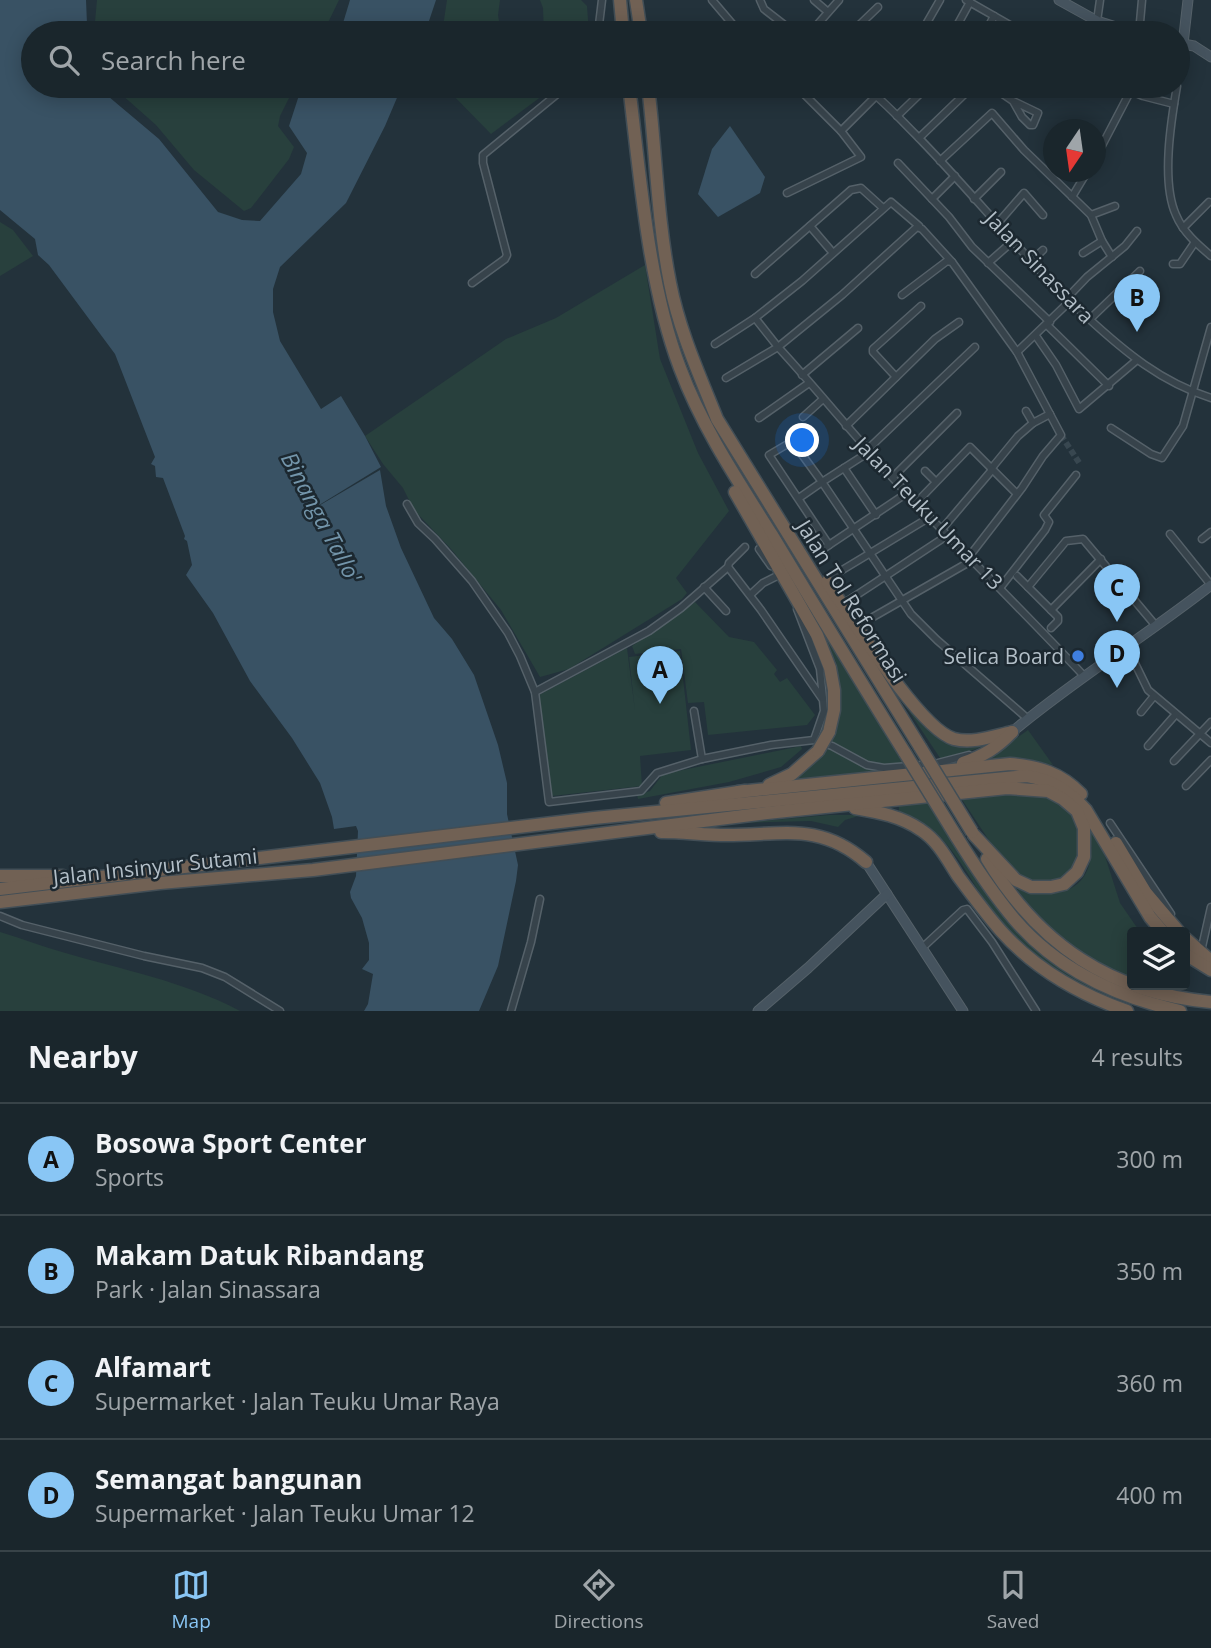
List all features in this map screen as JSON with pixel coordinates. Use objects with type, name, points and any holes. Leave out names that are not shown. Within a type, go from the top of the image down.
[{"type":"highway","points":[[620,0],[622,21]]},
{"type":"highway","points":[[636,0],[639,21]]},
{"type":"highway","name":"Jalan Tol Reformasi","points":[[631,98],[651,249],[666,328],[699,413],[956,836],[1015,920],[1055,956],[1080,974],[1135,999],[1180,1011]]},
{"type":"highway","name":"Jalan Tol Reformasi","points":[[649,98],[670,285],[693,360],[718,419],[1012,897],[1043,931],[1087,965],[1137,988],[1211,1002]]},
{"type":"highway","points":[[594,818],[625,810],[769,786],[792,774],[829,732],[834,710],[834,690],[830,668],[817,635],[723,470],[699,413]]},
{"type":"highway","points":[[718,419],[869,643],[926,719],[945,736],[962,740],[1012,732]]},
{"type":"highway","points":[[927,771],[984,755],[999,746],[1012,732]]},
{"type":"highway","points":[[738,792],[1010,764],[1029,765],[1052,771],[1071,783],[1088,800],[1146,893],[1175,927]]},
{"type":"highway","points":[[594,818],[1018,776],[1035,778],[1063,788],[1086,810],[1159,927]]},
{"type":"highway","points":[[623,832],[1007,788],[1048,791],[1077,811],[1084,828],[1084,856],[1071,879],[1051,887],[1031,887],[1016,880],[973,833]]},
{"type":"highway","points":[[837,806],[878,812],[919,828],[932,838],[972,895],[1023,953],[1075,989],[1128,1011]]},
{"type":"highway","name":"Jalan Insinyur Sutami","points":[[0,889],[594,818]]},
{"type":"highway","points":[[623,832],[821,835],[848,846],[866,862]]},
{"type":"highway","name":"Jalan Insinyur Sutami","points":[[0,902],[160,883],[313,870],[623,832]]},
{"type":"highway","points":[[0,876],[30,874],[103,877]]},
{"type":"highway","points":[[1190,942],[1211,961]]},
{"type":"highway","points":[[1190,957],[1211,970]]},
{"type":"main road","points":[[1059,0],[1097,21]]},
{"type":"main road","points":[[1184,21],[1188,0]]},
{"type":"main road","points":[[1190,45],[1211,57]]},
{"type":"main road","points":[[1012,732],[1084,676],[1211,585]]},
{"type":"main road","points":[[866,862],[963,1011]]},
{"type":"main road","points":[[758,1011],[887,894]]},
{"type":"street","points":[[600,21],[603,0]]},
{"type":"street","points":[[712,0],[730,21]]},
{"type":"street","points":[[760,0],[764,9],[780,21]]},
{"type":"street","points":[[814,0],[828,12]]},
{"type":"street","points":[[820,21],[839,0]]},
{"type":"street","points":[[928,21],[940,0]]},
{"type":"street","points":[[1097,21],[1100,0]]},
{"type":"street","points":[[1139,21],[1142,0]]},
{"type":"street","points":[[959,21],[968,1],[1000,21]]},
{"type":"street","points":[[863,21],[878,7]]},
{"type":"street","points":[[991,21],[994,16]]},
{"type":"street","points":[[472,283],[493,269],[507,255],[483,155],[552,98]]},
{"type":"street","points":[[787,193],[861,158],[841,131],[808,98]]},
{"type":"street","points":[[841,131],[872,98]]},
{"type":"street","name":"Jalan Sinassara","points":[[880,98],[1031,261],[1090,319],[1137,360],[1167,380],[1193,393],[1211,398]]},
{"type":"street","points":[[897,116],[916,98]]},
{"type":"street","points":[[919,138],[961,98]]},
{"type":"street","points":[[1009,98],[1013,101]]},
{"type":"street","points":[[1106,138],[1127,98]]},
{"type":"street","points":[[1152,98],[1174,104]]},
{"type":"street","points":[[1175,98],[1169,179],[1175,213],[1195,242],[1211,256]]},
{"type":"street","points":[[940,161],[992,113],[1024,149],[1091,215],[1112,257]]},
{"type":"street","points":[[898,163],[988,263],[1109,386]]},
{"type":"street","points":[[974,199],[1001,172]]},
{"type":"street","points":[[932,199],[955,176]]},
{"type":"street","points":[[1072,197],[1081,182]]},
{"type":"street","points":[[755,274],[856,187],[865,191],[883,208]]},
{"type":"street","points":[[998,223],[1024,194],[1044,215]]},
{"type":"street","points":[[715,344],[755,317],[891,202],[953,262],[1017,352],[1061,435],[1043,456],[970,560],[873,617]]},
{"type":"street","points":[[1184,228],[1209,202]]},
{"type":"street","points":[[1091,215],[1115,206]]},
{"type":"street","points":[[810,226],[833,253]]},
{"type":"street","points":[[726,378],[778,347],[918,228]]},
{"type":"street","points":[[1017,352],[1049,324],[1087,277],[1137,232]]},
{"type":"street","points":[[988,263],[1013,241]]},
{"type":"street","points":[[1083,253],[1102,241]]},
{"type":"street","points":[[1173,264],[1179,265],[1195,242]]},
{"type":"street","points":[[1031,261],[1043,250]]},
{"type":"street","points":[[902,295],[947,261],[953,262]]},
{"type":"street","points":[[1090,319],[1140,271]]},
{"type":"street","points":[[895,377],[873,349],[921,306]]},
{"type":"street","name":"Jalan Teuku Umar 13","points":[[755,317],[808,383],[907,494],[1084,676]]},
{"type":"street","points":[[846,426],[936,339],[959,322]]},
{"type":"street","points":[[1111,428],[1161,459],[1182,429],[1211,327]]},
{"type":"street","points":[[802,375],[858,328]]},
{"type":"street","points":[[1036,336],[1060,371],[1079,409],[1137,360]]},
{"type":"street","points":[[799,498],[868,451],[975,347]]},
{"type":"street","points":[[759,418],[808,383]]},
{"type":"street","points":[[803,417],[823,399]]},
{"type":"street","points":[[1026,411],[1033,423]]},
{"type":"street","points":[[892,477],[957,413]]},
{"type":"street","points":[[942,529],[1018,436],[1033,423],[1050,414]]},
{"type":"street","points":[[829,545],[769,456],[793,442],[901,600],[937,640],[1028,719]]},
{"type":"street","points":[[916,503],[969,447],[1017,494]]},
{"type":"street","points":[[844,468],[876,514]]},
{"type":"street","points":[[925,471],[935,481]]},
{"type":"street","points":[[1000,588],[1045,530],[1049,522],[1044,515],[1076,475]]},
{"type":"street","points":[[819,552],[907,494]]},
{"type":"street","points":[[407,503],[418,523],[436,539],[472,581],[508,633],[535,692],[549,802],[641,791],[657,774],[702,759],[771,745],[832,746],[867,765],[884,768],[950,761],[971,754],[1012,732]]},
{"type":"street","points":[[834,575],[930,516]]},
{"type":"street","points":[[1202,539],[1211,532]]},
{"type":"street","points":[[1170,534],[1211,585]]},
{"type":"street","points":[[846,602],[948,535]]},
{"type":"street","points":[[1028,587],[1068,540],[1083,538],[1156,626]]},
{"type":"street","points":[[535,692],[649,631],[728,568],[729,563],[745,547]]},
{"type":"street","points":[[759,549],[796,607],[817,660],[823,681],[824,711],[816,745]]},
{"type":"street","points":[[1051,610],[1101,559]]},
{"type":"street","points":[[728,568],[823,700]]},
{"type":"street","points":[[750,595],[763,583],[777,576]]},
{"type":"street","points":[[1017,576],[1058,619],[1051,628]]},
{"type":"street","points":[[704,587],[726,611]]},
{"type":"street","points":[[1127,647],[1141,678],[1154,696],[1211,743]]},
{"type":"street","points":[[1141,712],[1154,696]]},
{"type":"street","points":[[694,711],[702,759]]},
{"type":"street","points":[[1148,746],[1176,714]]},
{"type":"street","points":[[1174,761],[1211,722]]},
{"type":"street","points":[[1186,786],[1211,760]]},
{"type":"street","points":[[1110,823],[1182,929],[1211,956]]},
{"type":"street","points":[[512,1011],[540,899]]},
{"type":"street","points":[[1202,947],[1211,907]]},
{"type":"street","points":[[922,948],[967,909],[999,952],[1036,1011]]},
{"type":"street","points":[[0,916],[22,925],[202,968],[225,977],[280,1011]]},
{"type":"green space","points":[[97,0],[339,0],[329,21],[95,21]]},
{"type":"green space","points":[[447,0],[500,0],[499,21],[444,20]]},
{"type":"green space","points":[[540,0],[581,0],[587,6],[588,21],[544,21]]},
{"type":"green space","points":[[126,98],[289,98],[278,126],[294,147],[289,159],[251,208],[244,211],[194,170],[156,125]]},
{"type":"green space","points":[[456,98],[539,98],[491,134]]},
{"type":"green space","points":[[0,222],[13,230],[33,256],[0,276]]},
{"type":"green space","points":[[645,265],[660,359],[698,453],[729,511],[676,578],[687,593],[682,599],[569,669],[540,677],[501,610],[451,549],[414,510],[403,488],[365,436],[506,339],[556,318]]},
{"type":"green space","points":[[801,592],[908,772],[786,782],[805,771],[828,749],[841,705],[836,662]]},
{"type":"green space","points":[[695,602],[729,637],[754,642],[777,670],[774,674],[780,682],[787,678],[815,715],[807,725],[708,735],[704,702],[688,703],[681,649],[635,654],[632,646]]},
{"type":"green space","points":[[857,633],[938,735],[982,741],[984,746],[942,761]]},
{"type":"green space","points":[[627,648],[635,711],[629,657],[680,651],[691,750],[640,756],[642,786],[552,796],[539,695]]},
{"type":"green space","points":[[1028,730],[1053,765],[1023,758],[988,758]]},
{"type":"green space","points":[[801,746],[802,749],[781,767],[729,782],[638,799],[637,795],[650,791],[663,774]]},
{"type":"green space","points":[[1031,790],[1059,801],[1073,813],[1076,821],[1080,861],[1058,884],[1022,880],[1004,863],[961,798]]},
{"type":"green space","points":[[929,800],[1049,958],[1157,1011],[1111,998],[1089,988],[1047,964],[1028,949],[995,914],[943,841],[931,829],[899,813],[899,804]]},
{"type":"green space","points":[[829,815],[862,815],[845,820],[838,827],[811,821],[739,823]]},
{"type":"green space","points":[[1088,823],[1104,853],[1120,903],[1137,927],[1127,927],[1127,976],[1065,942],[1038,917],[1014,884],[1033,891],[1065,891],[1076,885],[1085,874],[1090,861]]},
{"type":"green space","points":[[0,932],[175,984],[240,1011],[0,1011]]},
{"type":"water","name":"Binanga Tallo'","points":[[0,0],[86,0],[87,21],[21,21],[21,98],[110,98],[159,139],[218,212],[242,220],[260,221],[301,174],[307,153],[289,126],[298,98],[397,98],[346,203],[280,267],[273,289],[273,312],[280,341],[321,409],[341,396],[381,467],[298,518],[380,470],[386,506],[401,548],[434,618],[452,639],[474,675],[498,745],[507,783],[507,814],[518,865],[498,966],[479,1011],[364,1011],[368,1004],[373,974],[362,969],[369,960],[369,943],[362,918],[350,892],[356,876],[356,826],[334,829],[320,783],[292,738],[250,681],[213,613],[186,575],[192,565],[187,541],[163,478],[156,477],[155,466],[151,464],[155,457],[115,354],[49,265],[38,255],[35,239],[0,210]]},
{"type":"water","points":[[350,0],[436,0],[429,21],[344,21]]},
{"type":"water","points":[[730,126],[765,177],[760,193],[718,217],[698,194],[712,149]]},
{"type":"tunnel","points":[[1061,435],[1080,464]]},
{"type":"place","name":"Makam Datuk Ribandang","points":[[1137,332]]},
{"type":"place","name":"Alfamart","points":[[1117,622]]},
{"type":"place","name":"Selica Board","points":[[1078,656]]},
{"type":"place","name":"Semangat bangunan","points":[[1117,688]]},
{"type":"place","name":"Bosowa Sport Center","points":[[660,704]]}]
